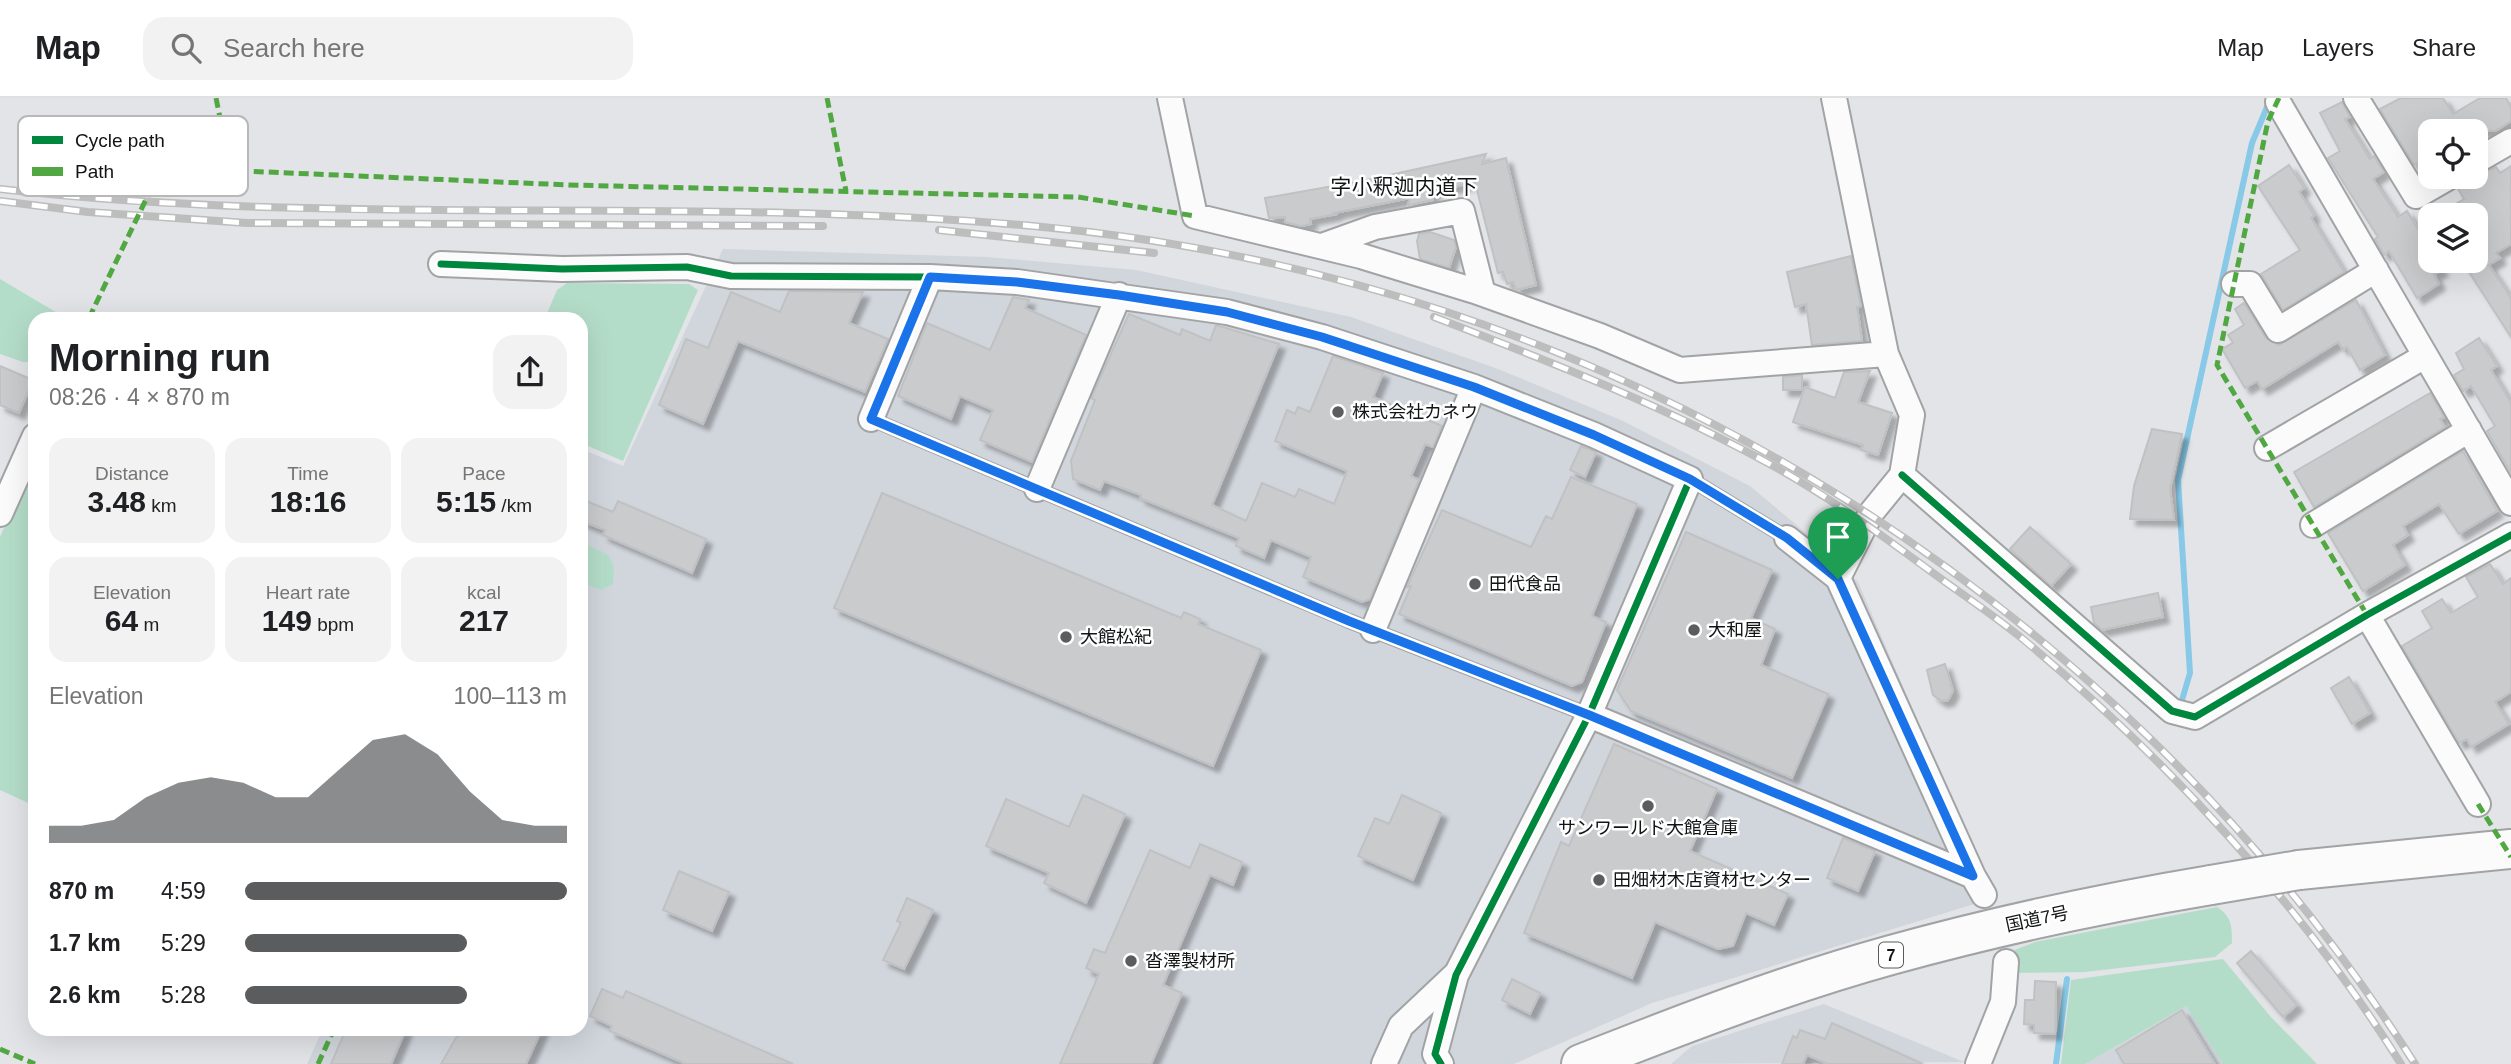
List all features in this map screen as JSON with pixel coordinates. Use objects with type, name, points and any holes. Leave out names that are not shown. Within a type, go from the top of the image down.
[{"type":"highway","name":"国道7号","points":[[1581,1064],[1737,1006],[1889,956],[2027,920],[2299,870],[2511,849]]},
{"type":"street","points":[[1170,98],[1195,216],[1322,246],[1483,295],[1600,337],[1680,370],[1886,354]]},
{"type":"street","points":[[1834,98],[1886,354],[1912,415],[1902,475],[1871,513],[1838,579]]},
{"type":"street","points":[[2356,98],[2416,196],[2428,189]]},
{"type":"street","points":[[2278,102],[2511,503]]},
{"type":"street","points":[[2488,154],[2511,141]]},
{"type":"street","points":[[1322,246],[1374,227],[1462,211],[1483,295]]},
{"type":"street","points":[[441,264],[562,269],[687,267],[731,276],[930,277],[1017,282],[1227,312],[1322,337],[1474,387],[1594,435],[1690,479],[1589,715],[1456,975],[1435,1054],[1441,1064]]},
{"type":"street","points":[[2234,284],[2250,284],[2278,331],[2376,270]]},
{"type":"street","points":[[871,419],[930,277]]},
{"type":"street","points":[[1037,489],[1119,295]]},
{"type":"street","points":[[2267,448],[2425,355]]},
{"type":"street","points":[[1373,630],[1474,387]]},
{"type":"street","points":[[2313,525],[2469,430]]},
{"type":"street","points":[[0,514],[28,452]]},
{"type":"street","points":[[1902,475],[2172,712],[2195,717],[2367,615],[2511,535]]},
{"type":"street","points":[[1589,715],[1978,886],[1838,579],[1787,538]]},
{"type":"street","points":[[2367,615],[2478,804]]},
{"type":"street","points":[[1978,1064],[2003,1002],[2006,962]]},
{"type":"street","points":[[1384,1064],[1401,1026],[1456,975]]},
{"type":"lane","points":[[871,419],[1373,630],[1589,715]]},
{"type":"lane","points":[[1690,479],[1787,538]]},
{"type":"shaded area","points":[[723,249],[986,257],[1136,270],[1351,317],[1498,369],[1621,420],[1750,486],[1819,544],[1858,582],[1994,898],[1652,1003],[1514,1064],[307,1064],[320,1036],[588,1036],[588,452],[623,466]]},
{"type":"shaded area","points":[[1824,1004],[1964,1062],[1671,1064],[1692,1046]]},
{"type":"shaded area","points":[[2186,1006],[2223,1064],[2085,1064]]},
{"type":"green space","points":[[0,279],[56,312],[28,312],[28,362],[0,354]]},
{"type":"green space","points":[[567,283],[689,284],[698,290],[623,461],[588,446],[588,312],[548,312],[557,290]]},
{"type":"green space","points":[[28,473],[28,803],[0,790],[0,537]]},
{"type":"green space","points":[[588,545],[609,556],[614,568],[613,584],[601,590],[588,585]]},
{"type":"green space","points":[[2217,907],[2226,914],[2230,922],[2232,943],[2215,957],[2085,972],[2018,973],[2013,965],[2012,951],[2035,942]]},
{"type":"green space","points":[[2223,959],[2270,1016],[2317,1064],[2223,1064],[2186,1006],[2085,1064],[2061,1064],[2071,980]]},
{"type":"building","points":[[2401,98],[2443,98],[2453,114],[2480,98],[2506,98],[2511,107],[2511,121],[2495,131],[2488,131],[2488,119],[2418,119],[2418,165],[2414,165],[2380,109]]},
{"type":"building","points":[[2342,102],[2350,117],[2345,119],[2370,159],[2374,156],[2384,172],[2373,179],[2398,217],[2407,211],[2418,229],[2418,273],[2436,273],[2434,274],[2439,284],[2417,298],[2389,251],[2384,255],[2375,239],[2378,237],[2328,158],[2340,151],[2320,113]]},
{"type":"building","points":[[1486,154],[1482,164],[1506,158],[1536,285],[1516,290],[1513,282],[1507,284],[1503,272],[1498,273],[1475,182],[1432,192],[1433,200],[1408,205],[1410,198],[1310,219],[1311,224],[1301,226],[1285,222],[1285,217],[1269,218],[1265,198],[1362,181]]},
{"type":"building","points":[[2289,165],[2304,188],[2299,192],[2314,215],[2311,218],[2344,272],[2283,310],[2261,274],[2300,250],[2258,186]]},
{"type":"building","points":[[2511,166],[2511,244],[2496,253],[2500,258],[2489,265],[2511,298],[2511,337],[2470,273],[2488,273],[2488,203],[2457,203],[2464,199],[2458,189],[2488,189],[2488,171],[2496,167],[2500,173]]},
{"type":"building","points":[[1430,232],[1454,240],[1456,247],[1449,268],[1420,259],[1417,241],[1419,234]]},
{"type":"building","points":[[1851,256],[1861,306],[1857,307],[1862,341],[1812,345],[1806,304],[1795,307],[1787,272]]},
{"type":"building","points":[[789,291],[863,292],[849,323],[888,339],[865,392],[738,341],[703,424],[659,405],[686,339],[708,348],[731,292],[780,312]]},
{"type":"building","points":[[1013,297],[1029,300],[1025,308],[1086,335],[1032,462],[980,440],[993,410],[960,396],[951,419],[898,396],[927,323],[990,350]]},
{"type":"building","points":[[2356,300],[2385,355],[2360,370],[2347,347],[2343,349],[2338,342],[2262,389],[2257,381],[2245,388],[2222,349],[2233,343],[2228,335],[2244,325],[2235,309],[2244,303],[2266,338],[2279,345]]},
{"type":"building","points":[[1129,314],[1180,335],[1182,329],[1210,341],[1216,325],[1279,344],[1212,505],[1246,521],[1262,483],[1295,497],[1299,489],[1334,504],[1347,471],[1275,441],[1287,410],[1295,414],[1298,407],[1310,412],[1333,356],[1383,373],[1373,397],[1442,426],[1433,447],[1425,444],[1411,476],[1419,480],[1370,599],[1362,602],[1303,577],[1311,557],[1271,540],[1264,558],[1236,546],[1239,538],[1140,498],[1141,495],[1104,481],[1100,490],[1073,479],[1071,461],[1095,400],[1091,398]]},
{"type":"building","points":[[2479,338],[2497,366],[2491,370],[2511,403],[2511,473],[2487,431],[2495,426],[2471,386],[2463,391],[2454,375],[2464,369],[2456,353]]},
{"type":"building","points":[[0,366],[28,378],[28,392],[19,413],[0,405]]},
{"type":"building","points":[[1870,371],[1858,402],[1892,413],[1878,455],[1861,450],[1863,445],[1793,422],[1805,387],[1835,398],[1844,372]]},
{"type":"building","points":[[1802,375],[1802,390],[1783,390],[1783,377]]},
{"type":"building","points":[[2430,393],[2444,417],[2440,419],[2445,427],[2314,507],[2294,472]]},
{"type":"building","points":[[2152,429],[2182,434],[2170,489],[2174,520],[2130,519],[2134,486]]},
{"type":"building","points":[[1581,446],[1596,452],[1585,477],[1570,470]]},
{"type":"building","points":[[2463,451],[2497,511],[2459,534],[2439,504],[2403,526],[2408,535],[2393,545],[2405,565],[2363,591],[2328,533]]},
{"type":"building","points":[[1571,477],[1637,504],[1592,616],[1606,622],[1582,682],[1572,686],[1399,614],[1411,586],[1407,587],[1442,510],[1531,547],[1546,516],[1552,519]]},
{"type":"building","name":"大館松紀","points":[[882,493],[1181,618],[1184,612],[1200,619],[1198,624],[1261,650],[1213,766],[834,608]]},
{"type":"building","points":[[618,501],[706,539],[692,573],[603,535],[605,530],[588,524],[588,502],[613,512]]},
{"type":"building","points":[[2030,527],[2071,564],[2051,586],[2010,549]]},
{"type":"building","name":"大和屋","points":[[1686,532],[1772,570],[1751,618],[1775,629],[1761,665],[1828,694],[1792,778],[1631,711],[1617,690]]},
{"type":"building","points":[[2490,564],[2503,584],[2511,578],[2511,692],[2495,702],[2509,724],[2471,747],[2467,739],[2459,743],[2402,646],[2432,628],[2422,611],[2442,599],[2451,613],[2478,597],[2466,577]]},
{"type":"building","points":[[2158,593],[2163,617],[2102,630],[2094,623],[2091,607]]},
{"type":"building","points":[[1945,664],[1953,691],[1948,700],[1941,701],[1933,695],[1927,670]]},
{"type":"building","points":[[2349,677],[2370,713],[2352,724],[2331,688]]},
{"type":"building","points":[[1614,744],[1717,789],[1690,851],[1788,894],[1774,925],[1746,913],[1733,946],[1718,949],[1655,922],[1632,978],[1524,933],[1561,842],[1569,846]]},
{"type":"building","points":[[1083,795],[1125,814],[1086,903],[1044,883],[1049,873],[986,846],[1006,799],[1069,827]]},
{"type":"building","points":[[1402,795],[1441,813],[1413,880],[1358,856],[1375,818],[1389,824]]},
{"type":"building","points":[[1843,838],[1875,851],[1858,891],[1827,878]]},
{"type":"building","name":"沓澤製材所","points":[[1200,844],[1242,862],[1233,885],[1210,875],[1163,985],[1182,993],[1151,1064],[1060,1064],[1099,974],[1086,968],[1094,949],[1105,953],[1150,850],[1190,868]]},
{"type":"building","points":[[679,871],[729,892],[712,931],[663,910]]},
{"type":"building","points":[[907,898],[933,910],[904,969],[883,960],[901,923],[897,921]]},
{"type":"building","points":[[2251,951],[2297,1005],[2283,1017],[2237,963]]},
{"type":"building","points":[[1512,979],[1540,993],[1530,1014],[1502,1000]]},
{"type":"building","points":[[2035,981],[2056,982],[2055,1034],[2034,1033],[2034,1025],[2024,1024],[2025,1000],[2034,1000]]},
{"type":"building","points":[[602,989],[623,998],[626,991],[793,1064],[686,1064],[610,1031],[612,1026],[590,1016]]},
{"type":"building","points":[[2182,1010],[2215,1064],[2124,1064],[2116,1050]]},
{"type":"building","points":[[1832,1023],[1923,1064],[1828,1064],[1807,1055],[1803,1064],[1782,1064],[1793,1036],[1797,1038],[1800,1030],[1825,1039]]},
{"type":"building","points":[[343,1036],[403,1036],[391,1064],[331,1064]]},
{"type":"building","points":[[457,1036],[539,1036],[526,1064],[441,1064]]},
{"type":"waterway","points":[[2182,700],[2190,673],[2178,480],[2252,143],[2270,100]]},
{"type":"waterway","points":[[2056,1064],[2067,979]]},
{"type":"railway","points":[[0,189],[18,191]]},
{"type":"railway","points":[[75,196],[258,207],[775,213],[904,217],[1033,226],[1242,257],[1445,311],[1638,388],[1822,485],[1993,602],[2150,739],[2292,893],[2415,1064]]},
{"type":"railway","points":[[0,201],[88,212],[247,223],[823,226]]},
{"type":"railway","points":[[939,230],[1154,253]]},
{"type":"railway","points":[[1434,317],[1651,405],[1777,468],[1857,518],[2013,631],[2130,734],[2229,837],[2320,947],[2401,1064]]},
{"type":"marked path","points":[[216,98],[220,116]]},
{"type":"marked path","points":[[827,98],[846,191]]},
{"type":"marked path","points":[[2279,98],[2268,121],[2217,365],[2367,615]]},
{"type":"marked path","points":[[248,171],[569,185],[1078,197],[1195,216]]},
{"type":"marked path","points":[[92,312],[148,196]]},
{"type":"marked path","points":[[2478,804],[2511,857]]},
{"type":"marked path","points":[[318,1064],[331,1036]]},
{"type":"marked path","points":[[0,1049],[35,1064]]},
{"type":"cycle path","points":[[441,264],[562,269],[687,267],[731,276],[930,277],[1017,282],[1227,312],[1322,337],[1474,387],[1594,435],[1690,479],[1589,715],[1456,975],[1435,1054],[1441,1064]]},
{"type":"cycle path","points":[[1902,475],[2172,711],[2195,717],[2367,615],[2511,535]]},
{"type":"place","name":"株式会社カネウ","points":[[1338,412]]},
{"type":"place","name":"田代食品","points":[[1475,584]]},
{"type":"place","name":"大和屋","points":[[1694,630]]},
{"type":"place","name":"大館松紀","points":[[1066,637]]},
{"type":"place","name":"サンワールド大館倉庫","points":[[1648,806]]},
{"type":"place","name":"田畑材木店資材センター","points":[[1599,880]]},
{"type":"place","name":"沓澤製材所","points":[[1131,961]]},
{"type":"district","name":"字小釈迦内道下","points":[[1404,186]]},
{"type":"route","points":[[930,277],[1017,282],[1227,312],[1322,337],[1474,387],[1594,435],[1690,479],[1787,538],[1838,579],[1973,876],[1589,715],[1349,621],[871,419],[930,277]]}]
